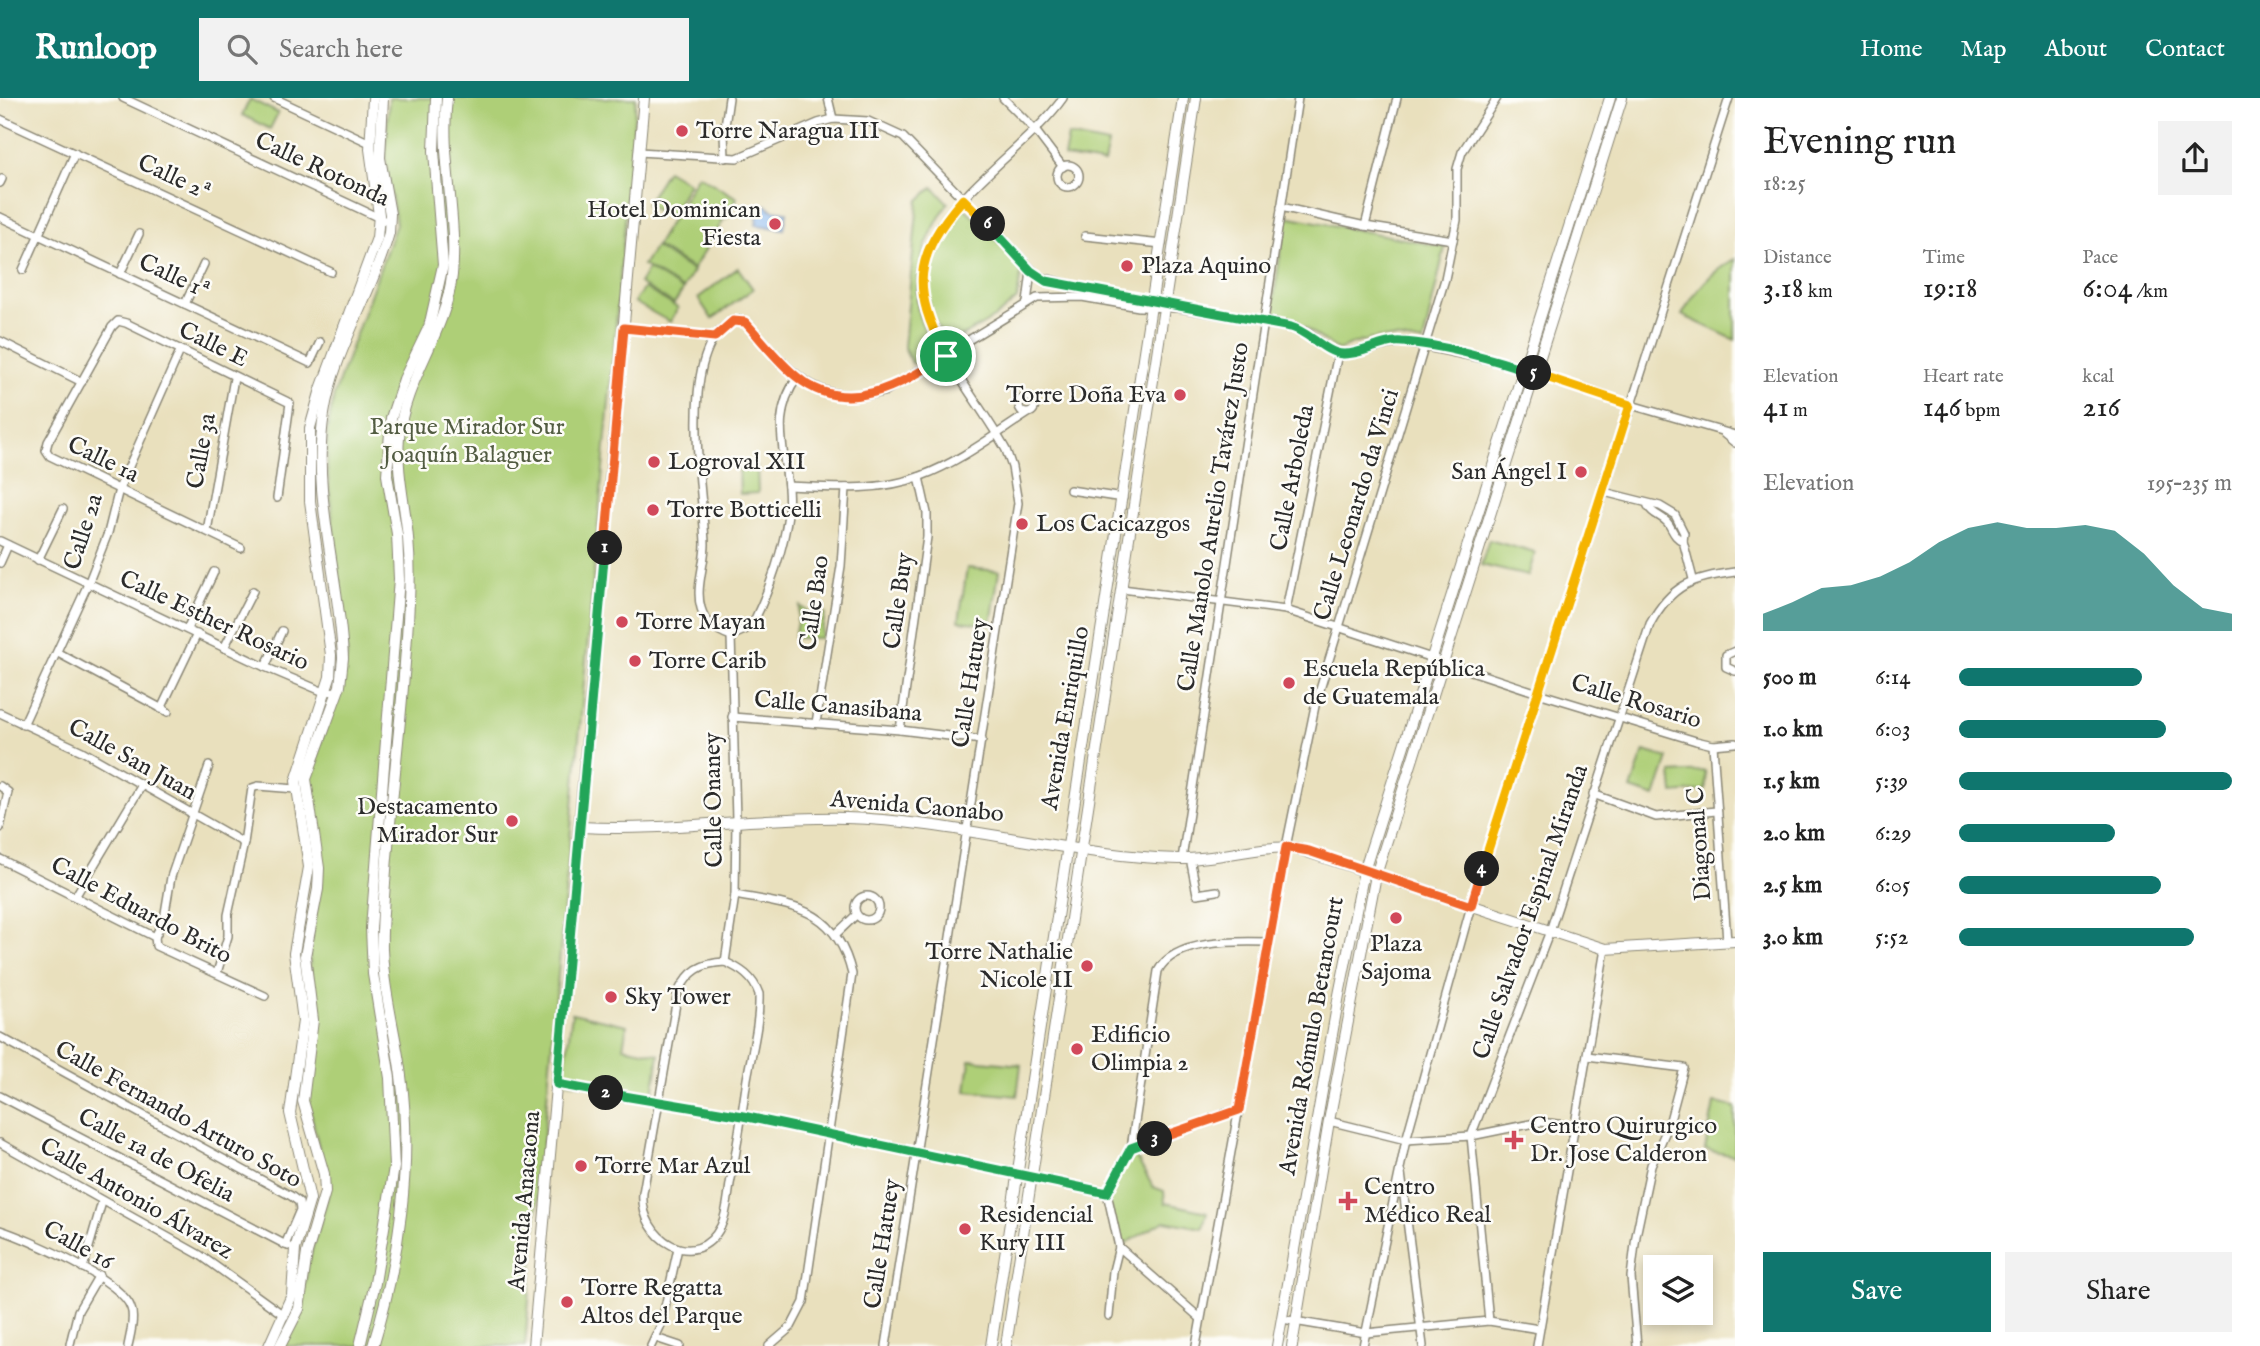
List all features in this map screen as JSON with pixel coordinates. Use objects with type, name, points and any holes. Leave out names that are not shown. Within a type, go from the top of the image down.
[{"type":"main road","points":[[269,1346],[285,1316],[292,1295],[290,1247],[310,1199],[290,1113],[303,1021],[294,953],[309,867],[296,789],[300,761],[330,677],[331,655],[310,501],[310,428],[321,389],[377,238],[379,219],[370,142],[373,98]]},
{"type":"main road","points":[[280,1346],[299,1309],[306,1259],[326,1192],[324,1174],[303,1101],[313,1020],[304,956],[318,889],[319,869],[306,779],[342,674],[342,632],[322,469],[321,430],[327,398],[383,253],[390,223],[380,159],[383,98]]},
{"type":"main road","points":[[360,1346],[375,1283],[394,1167],[390,1078],[373,974],[371,928],[399,579],[388,459],[395,404],[429,327],[440,282],[443,240],[434,151],[436,98]]},
{"type":"main road","points":[[373,1346],[393,1261],[405,1153],[401,1076],[382,936],[409,601],[408,540],[399,482],[399,436],[412,389],[438,331],[452,280],[453,227],[445,153],[447,98]]},
{"type":"main road","name":"Avenida Anacaona","points":[[533,1346],[644,98]]},
{"type":"main road","name":"Avenida Enriquillo","points":[[1006,1346],[1122,589],[1158,305],[1162,244],[1183,98]]},
{"type":"main road","name":"Avenida Enriquillo","points":[[991,1346],[1037,1061],[1066,845],[1123,498],[1196,98]]},
{"type":"main road","name":"Avenida Rómulo Betancourt","points":[[1277,1346],[1336,1007],[1364,871],[1610,98]]},
{"type":"main road","name":"Avenida Rómulo Betancourt","points":[[1292,1346],[1329,1121],[1376,875],[1622,98]]},
{"type":"main road","points":[[1091,704],[1104,705]]},
{"type":"main road","name":"Avenida Caonabo","points":[[581,827],[629,830],[736,820],[847,818],[1186,859],[1286,847],[1309,851],[1605,949],[1731,941]]},
{"type":"street","name":"Calle Rotonda","points":[[123,98],[390,223]]},
{"type":"street","points":[[274,98],[370,142]]},
{"type":"street","points":[[725,158],[724,133],[729,98]]},
{"type":"street","points":[[828,98],[833,119]]},
{"type":"street","points":[[1003,98],[1035,130],[1063,167]]},
{"type":"street","name":"Calle Hatuey","points":[[886,1346],[1018,503],[1012,467],[996,433],[946,356],[926,315],[922,296],[923,272],[935,236],[963,199],[1035,130],[1063,98]]},
{"type":"street","name":"Calle Manolo Aurelio Tavárez Justo","points":[[1217,891],[1197,894],[1186,859],[1221,602],[1298,98]]},
{"type":"street","points":[[1365,226],[1398,98]]},
{"type":"street","name":"Calle Leonardo da Vinci","points":[[1196,1346],[1286,847],[1315,706],[1427,346],[1453,240],[1457,169],[1462,152],[1497,98]]},
{"type":"street","points":[[1363,1346],[1406,1140],[1471,906],[1729,98]]},
{"type":"street","name":"Calle 2ª","points":[[0,119],[331,272]]},
{"type":"street","points":[[639,152],[725,158],[747,155],[818,123],[833,119],[868,121],[903,137],[1031,271],[1046,281],[1158,305]]},
{"type":"street","points":[[23,270],[75,153]]},
{"type":"street","points":[[1281,207],[1365,226],[1453,240]]},
{"type":"street","name":"Calle 1ª","points":[[0,217],[310,363],[320,342]]},
{"type":"street","points":[[120,274],[139,234]]},
{"type":"street","points":[[1085,236],[1162,244]]},
{"type":"street","points":[[185,304],[204,264]]},
{"type":"street","points":[[1027,303],[1031,271]]},
{"type":"street","points":[[797,377],[785,395],[780,418],[788,486],[785,527],[760,608],[747,629],[730,636],[716,630],[707,621],[699,600],[705,545],[698,473],[698,379],[701,364],[715,337],[733,321],[745,322],[797,377],[837,395],[860,397],[884,392],[946,356],[1027,303],[1050,296],[1082,296],[1179,307],[1263,321],[1308,333],[1338,353],[1347,354],[1389,342],[1427,346],[1522,368],[1630,405],[1735,435]]},
{"type":"street","name":"Calle E","points":[[118,321],[290,403],[277,498]]},
{"type":"street","name":"Calle 1a","points":[[118,321],[112,327],[46,450],[50,456],[242,548]]},
{"type":"street","points":[[624,328],[715,337]]},
{"type":"street","points":[[0,341],[82,382]]},
{"type":"street","name":"Calle 2a","points":[[23,725],[88,584],[108,533],[119,489],[180,351]]},
{"type":"street","name":"Calle Arboleda","points":[[1286,610],[1338,353]]},
{"type":"street","name":"Calle 3a","points":[[207,531],[234,377]]},
{"type":"street","points":[[788,486],[846,488],[919,477],[948,464],[1027,414]]},
{"type":"street","points":[[1721,431],[1735,443]]},
{"type":"street","name":"Calle Buy","points":[[900,730],[927,537],[927,513],[919,477]]},
{"type":"street","name":"Calle Bao","points":[[816,723],[841,566],[846,488]]},
{"type":"street","points":[[1070,490],[1123,498]]},
{"type":"street","points":[[1604,492],[1648,506],[1660,506],[1675,515],[1684,533],[1683,541],[1693,579]]},
{"type":"street","points":[[38,560],[63,509]]},
{"type":"street","name":"Calle Esther Rosario","points":[[0,541],[265,667],[324,692],[338,691]]},
{"type":"street","points":[[0,563],[8,545]]},
{"type":"street","points":[[187,629],[214,572]]},
{"type":"street","name":"Calle Salvador Espinal Miranda","points":[[1489,1321],[1471,1136],[1550,931],[1650,624],[1668,597],[1693,579],[1735,572]]},
{"type":"street","name":"Calle Rosario","points":[[1122,589],[1286,610],[1538,693],[1713,745],[1735,743]]},
{"type":"street","points":[[225,648],[253,591]]},
{"type":"street","points":[[265,667],[282,631]]},
{"type":"street","points":[[58,653],[164,710],[197,634]]},
{"type":"street","name":"Calle Onaney","points":[[725,962],[735,895],[736,820],[730,636]]},
{"type":"street","points":[[1735,651],[1726,654],[1724,661],[1726,667],[1735,671]]},
{"type":"street","name":"Calle San Juan","points":[[0,713],[82,751],[244,843]]},
{"type":"street","name":"Calle Canasibana","points":[[732,717],[900,730],[982,740]]},
{"type":"street","name":"Diagonal C","points":[[1713,745],[1716,811],[1731,941]]},
{"type":"street","points":[[155,937],[164,919],[171,877],[209,765]]},
{"type":"street","points":[[75,897],[142,785]]},
{"type":"street","points":[[0,786],[8,792],[0,828]]},
{"type":"street","points":[[217,973],[228,936],[229,915],[252,788],[296,789]]},
{"type":"street","points":[[1593,794],[1656,817],[1716,811]]},
{"type":"street","points":[[1388,797],[1400,801]]},
{"type":"street","name":"Calle Eduardo Brito","points":[[0,859],[155,937],[156,946],[265,996]]},
{"type":"street","points":[[735,895],[794,906],[820,917],[836,934],[846,951],[852,974],[831,1135],[804,1302],[791,1327],[774,1345]]},
{"type":"street","points":[[836,934],[856,915]]},
{"type":"street","points":[[1109,1316],[1112,1271],[1119,1247],[1107,1193],[1131,1148],[1158,971],[1168,957],[1216,942],[1269,942]]},
{"type":"street","points":[[1537,1346],[1605,949]]},
{"type":"street","points":[[725,962],[745,973],[755,983],[759,994],[743,1116],[720,1227],[701,1244],[678,1248],[655,1234],[644,1217],[643,1193],[678,992],[692,972],[725,962]]},
{"type":"street","points":[[1336,1007],[1350,1009]]},
{"type":"street","name":"Calle Fernando Arturo Soto","points":[[0,1037],[291,1196],[299,1202],[300,1210],[290,1247]]},
{"type":"street","points":[[1587,1056],[1684,1068],[1668,1124],[1650,1165],[1636,1236],[1631,1277],[1637,1346]]},
{"type":"street","points":[[557,1084],[743,1116],[1107,1193]]},
{"type":"street","name":"Calle 1a de Ofelia","points":[[0,1096],[290,1247]]},
{"type":"street","points":[[1131,1148],[1239,1110]]},
{"type":"street","points":[[1329,1121],[1406,1140],[1471,1136],[1540,1122],[1574,1126]]},
{"type":"street","name":"Calle Antonio Álvarez","points":[[0,1143],[201,1255],[285,1316]]},
{"type":"street","points":[[1400,1165],[1423,1346]]},
{"type":"street","points":[[83,1268],[102,1202]]},
{"type":"street","name":"Calle 16","points":[[0,1230],[33,1241],[99,1276],[131,1307],[128,1346]]},
{"type":"street","points":[[1119,1247],[1200,1318]]},
{"type":"street","points":[[650,1346],[656,1338],[678,1248]]},
{"type":"street","points":[[70,1343],[78,1311],[99,1276]]},
{"type":"street","points":[[1282,1318],[1366,1334],[1489,1321],[1539,1329]]},
{"type":"street","points":[[656,1338],[680,1346]]},
{"type":"green space","name":"Parque Mirador Sur Joaquín Balaguer","points":[[389,98],[636,98],[525,1346],[280,1346],[302,1311],[308,1263],[329,1192],[307,1096],[315,1033],[309,953],[323,868],[309,780],[347,656],[327,468],[327,431],[334,395],[396,224],[385,158]]},
{"type":"green space","points":[[250,99],[278,113],[270,129],[242,115]]},
{"type":"green space","points":[[1068,136],[1108,144],[1104,163],[1064,157]]},
{"type":"green space","points":[[667,170],[689,183],[669,218],[646,204]]},
{"type":"green space","points":[[698,175],[737,198],[726,219],[699,204],[723,221],[693,269],[656,246]]},
{"type":"green space","points":[[933,187],[948,203],[923,254],[917,295],[919,316],[933,352],[922,362],[911,363],[904,347],[918,201]]},
{"type":"green space","points":[[963,206],[1013,257],[1021,273],[1017,299],[997,316],[947,345],[930,306],[926,272],[937,240]]},
{"type":"green space","points":[[1286,216],[1445,247],[1423,343],[1380,338],[1361,341],[1338,350],[1299,324],[1271,317]]},
{"type":"green space","points":[[655,247],[693,271],[683,289],[643,265]]},
{"type":"green space","points":[[1735,259],[1735,340],[1682,315],[1704,282]]},
{"type":"green space","points":[[738,268],[753,289],[712,319],[698,298]]},
{"type":"green space","points":[[648,269],[683,290],[674,304],[639,283]]},
{"type":"green space","points":[[644,288],[678,308],[670,322],[634,302]]},
{"type":"green space","points":[[757,466],[758,493],[740,494],[739,467]]},
{"type":"green space","points":[[1489,540],[1535,553],[1528,576],[1481,565]]},
{"type":"green space","points":[[967,568],[999,571],[991,625],[959,621]]},
{"type":"green space","points":[[800,606],[809,612],[825,613],[821,638],[794,638]]},
{"type":"green space","points":[[1644,751],[1668,758],[1655,797],[1631,789]]},
{"type":"green space","points":[[1705,771],[1706,790],[1673,793],[1671,773]]},
{"type":"green space","points":[[572,1013],[627,1025],[623,1047],[659,1054],[653,1095],[563,1081]]},
{"type":"green space","points":[[970,1060],[1021,1065],[1017,1096],[966,1091]]},
{"type":"green space","points":[[1714,1103],[1735,1107],[1735,1156],[1705,1150]]},
{"type":"green space","points":[[1131,1148],[1153,1187],[1164,1191],[1165,1203],[1207,1212],[1203,1228],[1165,1221],[1119,1247],[1107,1193]]},
{"type":"water","points":[[766,205],[772,210],[787,212],[784,229],[756,225],[759,208]]},
{"type":"place","name":"Torre Naragua III","points":[[682,131]]},
{"type":"place","name":"Hotel Dominican Fiesta","points":[[775,224]]},
{"type":"place","name":"Plaza Aquino","points":[[1127,266]]},
{"type":"place","name":"Torre Doña Eva","points":[[1180,395]]},
{"type":"place","name":"Logroval XII","points":[[654,462]]},
{"type":"place","name":"San Ángel I","points":[[1581,472]]},
{"type":"place","name":"Torre Botticelli","points":[[653,510]]},
{"type":"place","name":"Los Cacicazgos","points":[[1022,524]]},
{"type":"place","name":"Torre Mayan","points":[[622,622]]},
{"type":"place","name":"Torre Carib","points":[[635,661]]},
{"type":"place","name":"Escuela República de Guatemala","points":[[1289,683]]},
{"type":"place","name":"Destacamento Mirador Sur","points":[[512,821]]},
{"type":"place","name":"Plaza Sajoma","points":[[1396,918]]},
{"type":"place","name":"Torre Nathalie Nicole II","points":[[1087,966]]},
{"type":"place","name":"Sky Tower","points":[[611,997]]},
{"type":"place","name":"Edificio Olimpia 2","points":[[1077,1049]]},
{"type":"place","name":"Centro Quirurgico Dr. Jose Calderon","points":[[1514,1140]]},
{"type":"place","name":"Torre Mar Azul","points":[[581,1166]]},
{"type":"place","name":"Centro Médico Real","points":[[1348,1201]]},
{"type":"place","name":"Residencial Kury III","points":[[965,1229]]},
{"type":"place","name":"Torre Regatta Altos del Parque","points":[[567,1302]]},
{"type":"route","points":[[963,199],[1002,237],[1031,271],[1046,281],[1291,327],[1308,333],[1331,350],[1343,354],[1389,342],[1402,342],[1500,362],[1630,405],[1471,906],[1309,851],[1286,847],[1239,1110],[1131,1148],[1107,1193],[743,1116],[557,1084],[588,758],[624,328],[715,337],[733,321],[739,320],[745,322],[797,377],[813,387],[837,395],[860,397],[884,392],[946,356],[926,315],[922,296],[923,272],[927,253],[935,236],[963,199]]}]
